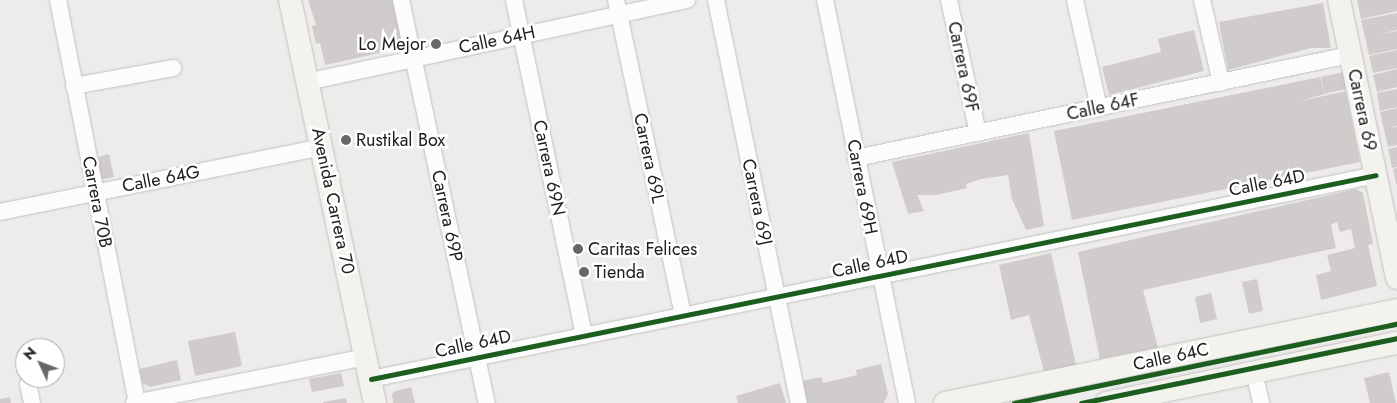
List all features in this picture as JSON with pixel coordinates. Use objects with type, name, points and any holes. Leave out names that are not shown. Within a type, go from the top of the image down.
[{"type":"street","name":"Carrera 70B","points":[[58,0],[136,403]]},
{"type":"street","name":"Avenida Carrera 70","points":[[290,0],[375,403]]},
{"type":"street","name":"Carrera 69P","points":[[401,0],[487,403]]},
{"type":"street","name":"Carrera 69N","points":[[514,0],[584,336]]},
{"type":"street","name":"Calle 64H","points":[[307,82],[522,35],[617,7],[687,0]]},
{"type":"street","name":"Carrera 69J","points":[[716,0],[798,403]]},
{"type":"street","name":"Carrera 69H","points":[[825,0],[907,403]]},
{"type":"street","name":"Carrera 69F","points":[[949,0],[978,133]]},
{"type":"street","points":[[1075,0],[1099,108]]},
{"type":"street","points":[[1202,0],[1221,82]]},
{"type":"street","name":"Carrera 69","points":[[1339,0],[1397,278]]},
{"type":"street","name":"Carrera 69L","points":[[617,7],[683,316]]},
{"type":"street","name":"Calle 64F","points":[[856,158],[1350,55]]},
{"type":"street","points":[[74,86],[173,68]]},
{"type":"street","name":"Calle 64G","points":[[0,212],[321,146]]},
{"type":"street","name":"Calle 64D","points":[[371,379],[1376,175]]},
{"type":"street","name":"Calle 64C","points":[[945,403],[1397,310]]},
{"type":"street","name":"Calle 64C","points":[[1106,403],[1136,400],[1254,372],[1397,343]]},
{"type":"street","points":[[136,403],[366,356]]},
{"type":"street","points":[[1254,372],[1260,403]]},
{"type":"street","points":[[29,388],[32,403]]},
{"type":"building","points":[[308,0],[397,0],[407,47],[325,65],[320,43],[316,44],[312,26],[316,25]]},
{"type":"building","points":[[1357,0],[1397,0],[1397,11],[1361,19]]},
{"type":"building","points":[[1323,3],[1331,48],[1311,48],[1228,70],[1219,22]]},
{"type":"building","points":[[1397,13],[1397,30],[1380,34],[1397,31],[1397,49],[1369,55],[1361,20]]},
{"type":"building","points":[[1194,30],[1204,71],[1109,95],[1102,67],[1161,52],[1158,39]]},
{"type":"building","points":[[1397,50],[1397,68],[1373,73],[1369,56]]},
{"type":"building","points":[[1397,69],[1397,87],[1377,92],[1373,75]]},
{"type":"building","points":[[1343,72],[1346,89],[1324,94],[1321,77]]},
{"type":"building","points":[[1320,77],[1324,94],[1301,101],[1346,91],[1360,162],[1072,220],[1054,131]]},
{"type":"building","points":[[1397,89],[1397,107],[1380,111],[1377,93]]},
{"type":"building","points":[[1397,108],[1397,126],[1387,128],[1397,127],[1397,145],[1388,147],[1380,112]]},
{"type":"building","points":[[1029,133],[1044,226],[1026,230],[1012,199],[1008,175],[981,179],[966,184],[967,188],[936,195],[917,195],[924,211],[908,214],[892,162]]},
{"type":"building","points":[[1397,147],[1397,167],[1392,168],[1388,149]]},
{"type":"building","points":[[109,154],[114,177],[100,180],[95,158]]},
{"type":"building","points":[[1397,168],[1397,184],[1396,184],[1393,169]]},
{"type":"building","points":[[1356,189],[1363,193],[1373,244],[1368,245],[1377,286],[1321,300],[1316,275],[1331,271],[1327,255],[1355,248],[1351,229],[1340,232],[1337,222],[1331,225],[1336,248],[1143,290],[1158,348],[1100,359],[1078,252]]},
{"type":"building","points":[[1051,253],[1076,365],[1044,372],[1029,315],[1011,320],[999,265]]},
{"type":"building","points":[[1257,279],[1263,311],[1249,314],[1242,282]]},
{"type":"building","points":[[1211,293],[1217,319],[1200,323],[1195,297]]},
{"type":"building","points":[[235,332],[242,366],[195,376],[188,341]]},
{"type":"building","points":[[177,360],[181,380],[150,387],[142,383],[139,369]]},
{"type":"building","points":[[881,364],[888,394],[884,403],[806,403],[801,381],[822,377],[823,383],[857,375],[856,370]]},
{"type":"building","points":[[1389,372],[1396,403],[1370,403],[1364,378]]},
{"type":"building","points":[[341,373],[344,386],[312,392],[309,379]]},
{"type":"building","points":[[780,383],[786,403],[738,403],[736,396]]},
{"type":"building","points":[[411,387],[415,403],[393,403],[392,394],[395,391]]},
{"type":"building","points":[[10,397],[11,403],[0,403],[0,399]]},
{"type":"building","points":[[346,398],[347,403],[323,403],[323,402]]},
{"type":"cycle path","points":[[371,379],[1376,175]]},
{"type":"cycle path","points":[[1014,403],[1397,324]]},
{"type":"cycle path","points":[[1081,403],[1397,338]]},
{"type":"place","name":"Lo Mejor","points":[[436,44]]},
{"type":"place","name":"Rustikal Box","points":[[346,140]]},
{"type":"place","name":"Caritas Felices","points":[[578,249]]},
{"type":"place","name":"Tienda","points":[[584,272]]}]
